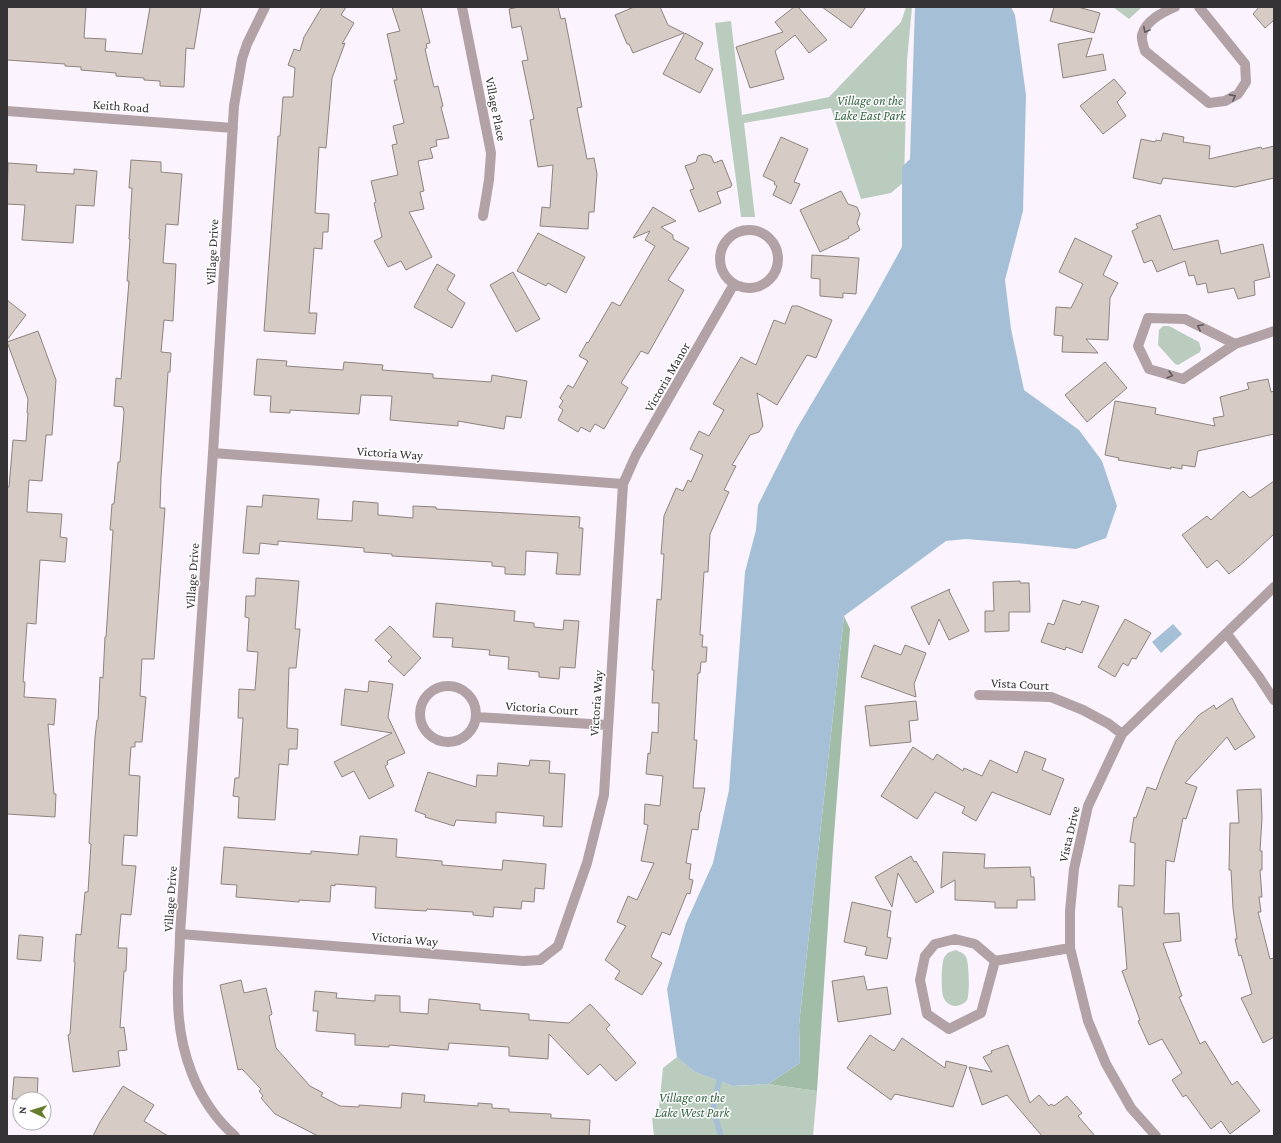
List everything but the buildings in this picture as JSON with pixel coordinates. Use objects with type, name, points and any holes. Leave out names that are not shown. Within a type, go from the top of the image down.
[{"type":"street","name":"Village Drive","points":[[231,1135],[201,1095],[188,1064],[183,1043],[178,998],[180,934],[213,453],[234,106],[242,59],[247,44],[265,7]]},
{"type":"street","name":"Village Place","points":[[462,7],[491,154],[489,180],[483,216]]},
{"type":"street","points":[[1175,7],[1159,14],[1148,25],[1142,36],[1145,51],[1209,103],[1225,101],[1238,94],[1246,82],[1245,64],[1199,7]]},
{"type":"street","name":"Keith Road","points":[[7,111],[233,128]]},
{"type":"street","points":[[747,230],[757,232],[766,236],[777,252],[778,262],[775,272],[768,281],[759,287],[749,289],[739,287],[734,284],[730,282],[724,274],[720,264],[720,254],[724,245],[732,236],[741,231],[747,230]]},
{"type":"street","name":"Victoria Manor","points":[[623,484],[636,455],[734,284]]},
{"type":"street","points":[[1235,344],[1185,319],[1148,318],[1138,346],[1149,369],[1182,379],[1235,344],[1274,331]]},
{"type":"street","name":"Victoria Way","points":[[180,934],[523,961],[540,960],[558,946],[587,863],[604,795],[607,726],[623,484],[213,453]]},
{"type":"street","name":"Vista Drive","points":[[1156,1136],[1131,1108],[1106,1064],[1088,1020],[1070,948],[1070,911],[1074,869],[1088,806],[1122,734],[1274,587]]},
{"type":"street","points":[[1227,634],[1274,700]]},
{"type":"street","points":[[443,686],[453,686],[460,688],[468,694],[474,702],[477,712],[476,716],[475,723],[470,732],[463,739],[454,742],[443,742],[434,739],[422,726],[420,709],[430,692],[443,686]]},
{"type":"street","name":"Vista Court","points":[[979,695],[1051,697],[1083,710],[1109,724],[1122,734]]},
{"type":"street","name":"Victoria Court","points":[[476,716],[607,726]]},
{"type":"street","points":[[996,961],[981,1013],[949,1029],[927,1014],[920,980],[925,956],[935,944],[955,939],[975,944],[996,961],[1070,948]]},
{"type":"green space","name":"Village on the Lake East Park","points":[[906,7],[912,7],[907,61],[904,182],[891,193],[861,199],[831,108],[744,123],[755,217],[741,217],[715,23],[731,21],[742,115],[829,97],[901,22]]},
{"type":"green space","points":[[1113,7],[1142,7],[1129,19]]},
{"type":"green space","points":[[1163,326],[1169,326],[1199,342],[1201,349],[1200,352],[1178,365],[1175,364],[1158,345],[1159,330]]},
{"type":"green space","points":[[844,616],[850,629],[833,848],[817,1091],[768,1084],[800,1063],[799,1025]]},
{"type":"green space","points":[[956,950],[966,957],[969,985],[967,1000],[958,1006],[954,1006],[950,1005],[944,1000],[942,992],[942,975],[945,956]]},
{"type":"green space","name":"Village on the Lake West Park","points":[[677,1057],[695,1072],[733,1086],[768,1084],[817,1091],[813,1136],[654,1136],[652,1118],[658,1117],[663,1068]]},
{"type":"water","points":[[915,7],[1011,7],[1015,15],[1026,95],[1023,211],[1005,280],[1011,329],[1024,390],[1079,430],[1102,461],[1117,506],[1106,538],[1076,549],[966,539],[946,541],[844,616],[799,1025],[800,1063],[768,1084],[733,1086],[695,1072],[677,1057],[667,989],[686,923],[713,863],[729,790],[745,572],[756,530],[758,505],[796,430],[874,298],[902,247],[902,167],[910,159]]},
{"type":"water","points":[[1173,624],[1182,634],[1161,653],[1152,642]]},
{"type":"waterway","points":[[719,1081],[713,1109],[721,1136]]}]
